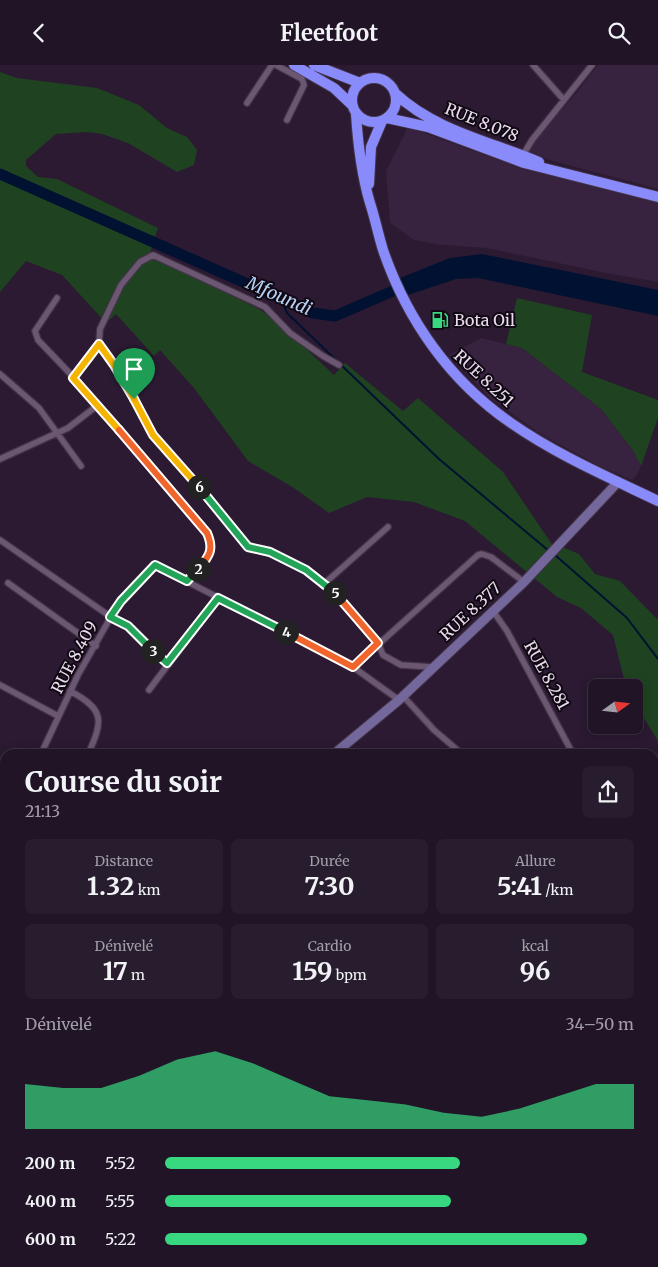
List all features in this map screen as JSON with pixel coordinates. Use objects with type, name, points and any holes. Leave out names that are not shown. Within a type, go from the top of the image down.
[{"type":"highway","points":[[294,65],[334,88],[354,109],[368,122],[385,120],[395,107],[396,93],[382,79],[374,78],[360,83],[353,93],[354,109]]},
{"type":"highway","points":[[314,65],[360,83]]},
{"type":"highway","name":"RUE 8.078","points":[[396,93],[407,104],[429,117],[561,172]]},
{"type":"highway","name":"RUE 8.251","points":[[354,109],[360,165],[383,250],[402,297],[434,350],[488,405],[534,438],[658,501]]},
{"type":"highway","name":"RUE 8.251","points":[[370,203],[368,164],[371,147],[385,120]]},
{"type":"highway","name":"RUE 8.078","points":[[385,120],[428,127],[524,163],[658,197]]},
{"type":"street","points":[[247,103],[272,65]]},
{"type":"street","points":[[276,65],[302,79],[304,85],[287,120]]},
{"type":"street","points":[[533,65],[564,100]]},
{"type":"street","points":[[523,155],[592,65]]},
{"type":"street","points":[[73,378],[99,344],[100,329],[121,285],[140,262],[153,255],[269,309],[290,333],[323,357],[339,365]]},
{"type":"street","points":[[57,298],[35,331],[38,340],[98,405],[207,533],[211,542],[209,557],[187,581]]},
{"type":"street","points":[[99,344],[126,384],[153,435],[189,475],[244,543],[251,549],[270,552],[295,564],[325,583],[378,643],[383,655],[402,665],[432,667]]},
{"type":"street","points":[[0,374],[39,408],[81,466]]},
{"type":"street","points":[[0,459],[58,433],[74,424],[98,405]]},
{"type":"street","name":"RUE 8.377","points":[[340,749],[401,698],[494,611],[552,553],[618,482]]},
{"type":"street","points":[[325,583],[388,527]]},
{"type":"street","points":[[0,540],[110,617],[128,626],[167,663]]},
{"type":"street","points":[[353,667],[478,555],[482,554],[492,557],[524,582]]},
{"type":"street","name":"RUE 8.409","points":[[43,749],[70,691],[110,617],[121,601],[155,565],[353,667],[401,698],[456,749]]},
{"type":"street","points":[[8,583],[96,646]]},
{"type":"street","points":[[149,690],[167,663],[218,598]]},
{"type":"street","name":"RUE 8.281","points":[[494,611],[508,631],[570,749]]},
{"type":"street","points":[[0,685],[58,716]]},
{"type":"street","points":[[70,691],[89,701],[94,706],[98,716],[96,736],[90,749]]},
{"type":"shaded area","points":[[598,65],[658,65],[658,189],[553,161],[530,152],[538,135],[578,91]]},
{"type":"shaded area","points":[[408,127],[522,169],[658,202],[658,282],[487,248],[442,245],[414,240],[390,223],[386,171]]},
{"type":"shaded area","points":[[481,338],[522,348],[601,409],[632,449],[641,466],[636,476],[632,480],[599,466],[539,433],[489,397],[449,355]]},
{"type":"green space","points":[[0,72],[17,78],[97,88],[139,105],[167,128],[187,137],[197,150],[194,165],[177,172],[128,143],[102,134],[87,132],[56,134],[26,160],[26,166],[38,177],[57,179],[158,228],[149,256],[257,308],[273,318],[334,375],[345,363],[403,411],[418,398],[503,472],[551,543],[559,549],[565,548],[579,554],[595,574],[620,581],[658,620],[658,741],[643,717],[643,679],[624,679],[613,635],[581,608],[557,597],[465,521],[414,502],[367,497],[329,513],[294,488],[248,461],[194,388],[160,350],[154,356],[116,314],[106,323],[62,275],[26,261],[0,292]]},
{"type":"green space","points":[[517,298],[592,315],[582,372],[658,400],[658,418],[641,466],[632,449],[601,409],[522,348],[506,344]]},
{"type":"water","points":[[482,254],[658,290],[658,316],[478,278],[456,279],[402,297],[395,280],[450,258]]},
{"type":"waterway","name":"Mfoundi","points":[[0,174],[313,313],[335,316],[407,285]]},
{"type":"waterway","points":[[281,299],[287,313],[439,459],[549,551]]},
{"type":"waterway","points":[[555,555],[627,618],[658,659]]},
{"type":"place","name":"Bota Oil","points":[[440,320]]},
{"type":"route","points":[[99,344],[134,399],[153,435],[168,450],[244,543],[251,549],[270,552],[315,575],[345,604],[371,634],[378,643],[353,667],[310,643],[237,609],[218,598],[167,663],[128,626],[110,617],[121,601],[150,568],[160,565],[187,581],[209,557],[211,550],[211,542],[207,533],[82,386],[73,378],[99,344]]}]
